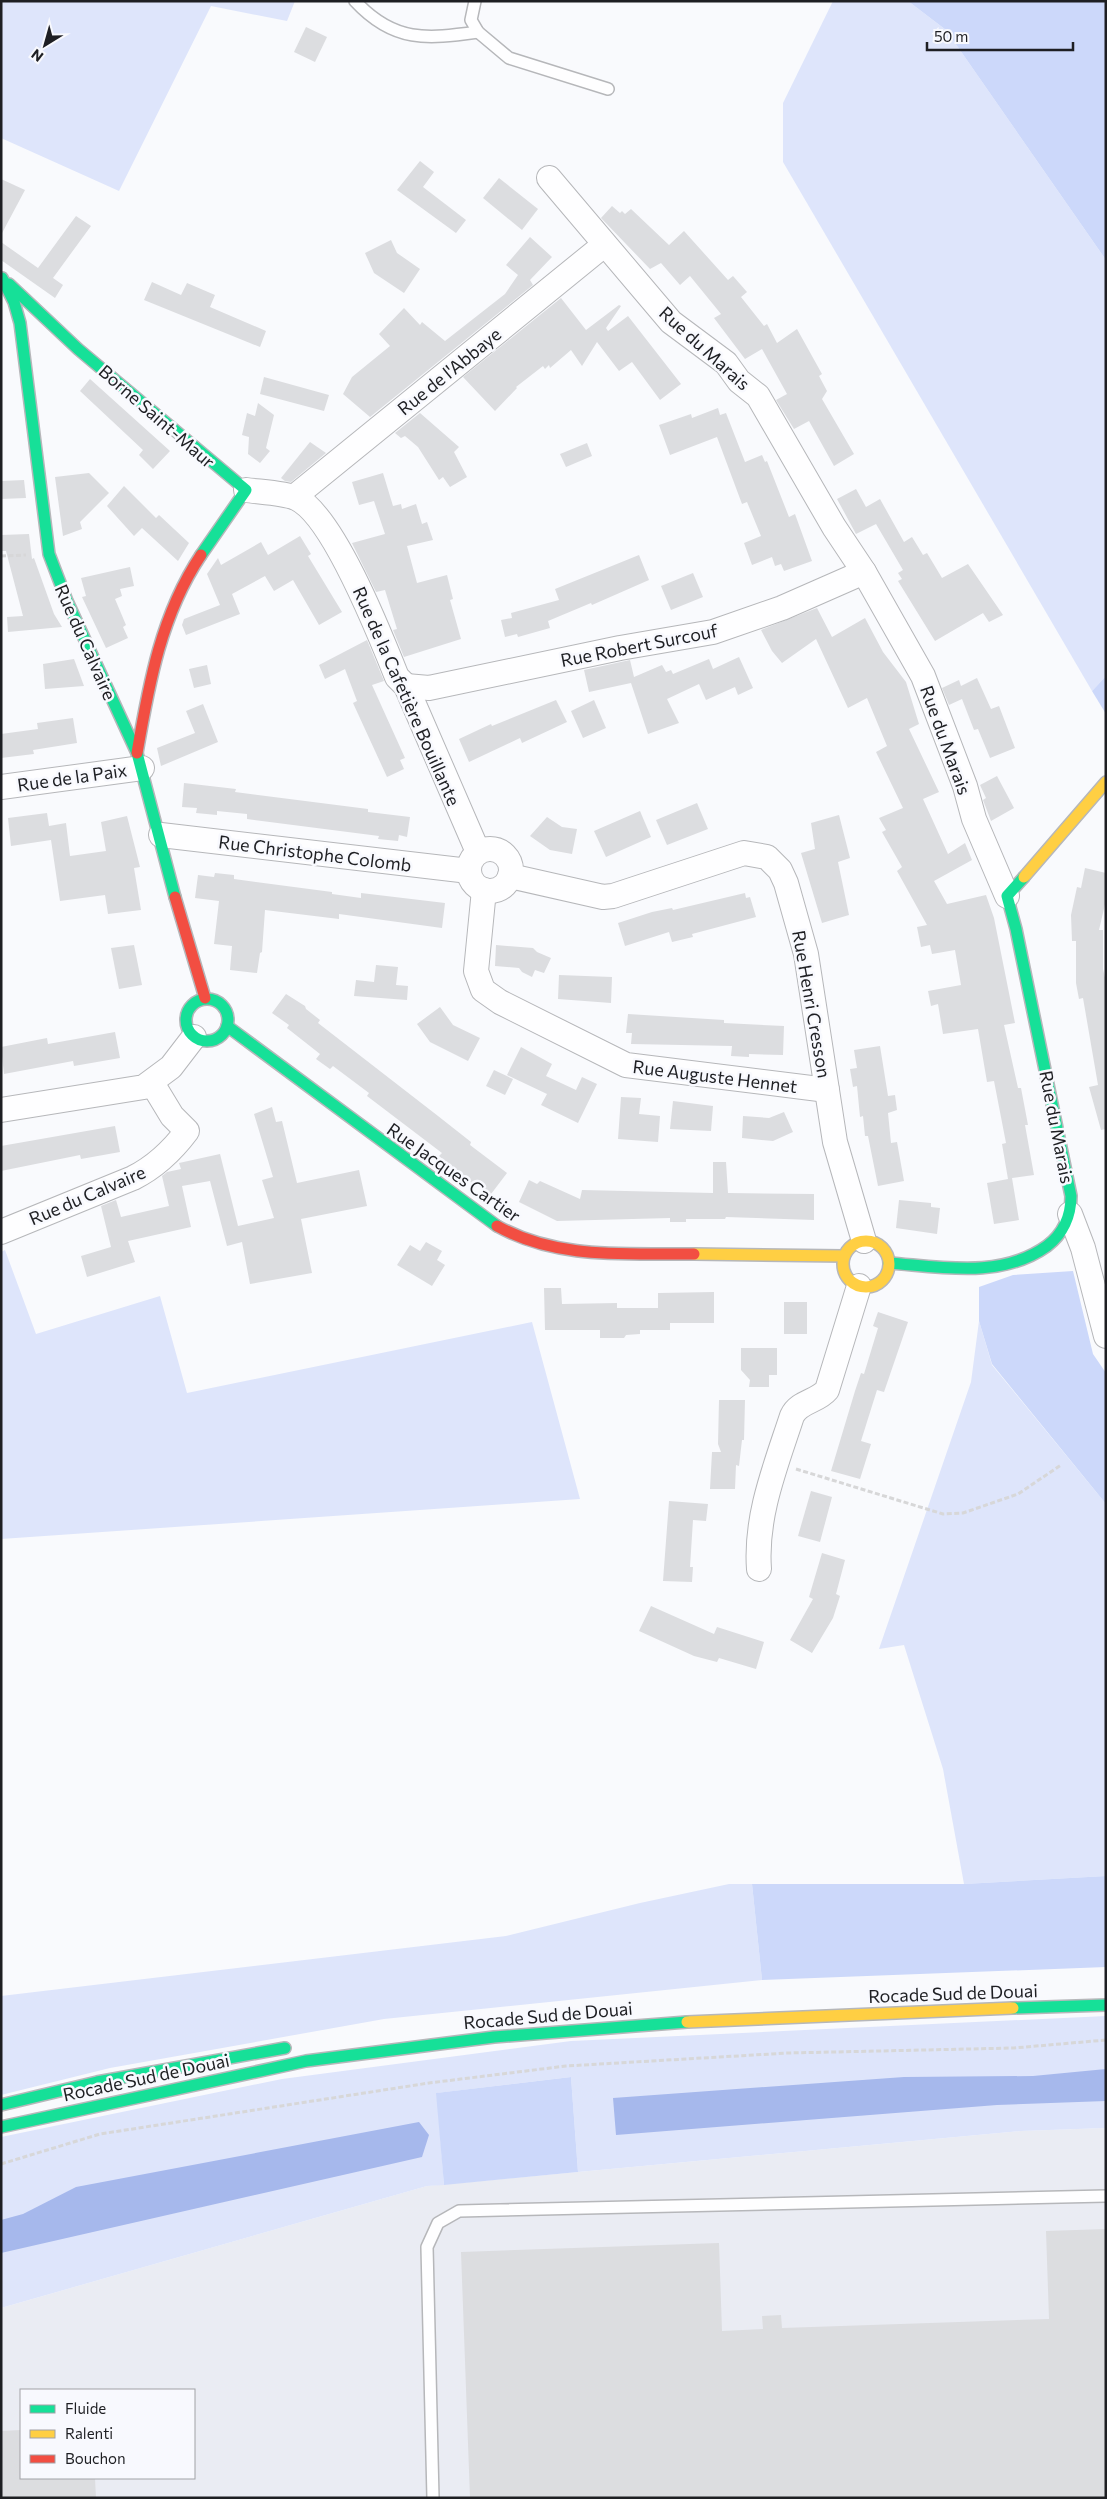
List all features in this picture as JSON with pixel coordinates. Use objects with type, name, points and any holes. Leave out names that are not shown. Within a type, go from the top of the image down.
[{"type":"main road","name":"Rue du Calvaire","points":[[2,277],[26,336],[49,554],[67,601],[140,760],[189,948],[205,998]]},
{"type":"main road","name":"Borne Saint-Maur","points":[[2,277],[70,340],[246,490]]},
{"type":"main road","name":"Borne Saint-Maur","points":[[46,332],[70,340]]},
{"type":"main road","points":[[140,760],[148,696],[172,608],[187,578],[246,490]]},
{"type":"main road","points":[[1007,896],[1106,782]]},
{"type":"main road","name":"Rue du Marais","points":[[1007,896],[1016,928],[1071,1196],[1070,1214]]},
{"type":"main road","points":[[205,998],[212,999],[223,1006],[228,1019],[227,1026],[224,1032],[213,1040],[206,1042],[194,1037],[186,1027],[186,1014],[193,1003],[205,998]]},
{"type":"main road","name":"Rue Jacques Cartier","points":[[227,1026],[487,1221],[524,1241],[580,1254],[844,1256]]},
{"type":"main road","points":[[889,1262],[958,1267],[1012,1265],[1044,1249],[1060,1233],[1070,1214]]},
{"type":"main road","points":[[864,1241],[874,1243],[883,1249],[889,1262],[887,1273],[880,1282],[871,1286],[859,1286],[846,1275],[843,1263],[844,1256],[854,1244],[864,1241]]},
{"type":"main road","name":"Rocade Sud de Douai","points":[[1,2127],[306,2062],[381,2050],[511,2035],[718,2019],[1106,2004]]},
{"type":"main road","name":"Rocade Sud de Douai","points":[[1,2105],[97,2082],[295,2046]]},
{"type":"street","name":"Rue du Marais","points":[[549,178],[676,328],[726,363],[736,378],[758,396],[834,528],[864,572],[923,676],[965,786],[974,819],[1007,896]]},
{"type":"street","name":"Rue de l'Abbaye","points":[[294,497],[604,245]]},
{"type":"street","points":[[246,490],[294,497]]},
{"type":"street","name":"Rue de la Cafetière Bouillante","points":[[294,497],[312,511],[330,537],[361,595],[397,677],[406,686],[473,861]]},
{"type":"street","name":"Rue Robert Surcouf","points":[[406,686],[430,688],[620,648],[713,632],[782,608],[864,572]]},
{"type":"street","name":"Rue de la Paix","points":[[1,787],[140,760]]},
{"type":"street","name":"Rue Christophe Colomb","points":[[161,835],[473,861]]},
{"type":"street","points":[[488,849],[501,852],[510,863],[510,876],[500,888],[484,890],[473,883],[473,861],[488,849]]},
{"type":"street","name":"Rue Henri Cresson","points":[[510,876],[603,897],[744,854],[767,857],[784,876],[803,940],[837,1150],[864,1241]]},
{"type":"street","name":"Rue Auguste Hennet","points":[[484,890],[476,971],[483,990],[500,1002],[626,1065],[827,1090]]},
{"type":"street","points":[[1,1110],[135,1090],[152,1083],[171,1067],[194,1037]]},
{"type":"street","name":"Rue du Calvaire","points":[[1,1232],[133,1178],[152,1167],[171,1151],[187,1132],[172,1116],[152,1083]]},
{"type":"street","points":[[1070,1214],[1083,1248],[1106,1336]]},
{"type":"street","points":[[759,1569],[758,1532],[794,1411],[821,1396],[829,1386],[859,1286]]},
{"type":"lane","points":[[355,1],[366,13],[391,30],[434,38],[478,32]]},
{"type":"lane","points":[[475,1],[472,20],[478,32],[509,58],[608,90]]},
{"type":"lane","points":[[432,2498],[427,2247],[438,2223],[459,2211],[1106,2196]]},
{"type":"path","points":[[777,1463],[943,1514],[963,1513],[1018,1494],[1061,1464]]},
{"type":"path","points":[[1,2164],[100,2134],[430,2083],[566,2066],[788,2053],[1014,2048],[1106,2040]]},
{"type":"shaded area","points":[[1,1],[295,1],[287,21],[211,6],[119,191],[1,138]]},
{"type":"shaded area","points":[[833,1],[908,1],[946,30],[1106,260],[1106,676],[1092,691],[783,162],[783,103]]},
{"type":"shaded area","points":[[908,1],[1106,1],[1106,260],[946,30]]},
{"type":"shaded area","points":[[1106,676],[1106,714],[1092,691]]},
{"type":"shaded area","points":[[5,1250],[36,1334],[160,1296],[187,1393],[532,1322],[580,1499],[1,1539],[1,1252]]},
{"type":"shaded area","points":[[1073,1271],[1093,1354],[1106,1373],[1106,1504],[992,1364],[979,1321],[979,1287],[1013,1275]]},
{"type":"shaded area","points":[[979,1321],[992,1365],[1106,1504],[1106,1876],[964,1884],[943,1769],[904,1645],[879,1649],[971,1382]]},
{"type":"shaded area","points":[[1106,1876],[1106,1967],[762,1980],[752,1884],[964,1884]]},
{"type":"shaded area","points":[[729,1884],[752,1884],[762,1980],[384,2019],[110,2068],[1,2095],[1,1996],[506,1936],[640,1903]]},
{"type":"shaded area","points":[[1106,2016],[1106,2128],[1021,2131],[578,2172],[571,2077],[437,2093],[444,2185],[427,2186],[1,2308],[1,2137],[282,2079],[571,2041]]},
{"type":"shaded area","points":[[1106,2069],[1106,2101],[997,2105],[616,2135],[613,2098],[904,2077],[1033,2076]]},
{"type":"shaded area","points":[[571,2077],[578,2172],[444,2185],[436,2093]]},
{"type":"shaded area","points":[[419,2122],[429,2135],[422,2157],[1,2253],[1,2220],[23,2214],[76,2187]]},
{"type":"shaded area","points":[[1106,2128],[1106,2498],[1,2498],[1,2308],[427,2186],[1021,2131]]},
{"type":"building","points":[[306,27],[327,37],[315,62],[294,52]]},
{"type":"building","points":[[420,161],[434,172],[423,187],[466,220],[456,233],[397,190]]},
{"type":"building","points":[[499,178],[538,209],[522,230],[483,198]]},
{"type":"building","points":[[1,179],[25,190],[1,235]]},
{"type":"building","points":[[612,206],[620,213],[622,211],[625,214],[631,209],[669,245],[684,231],[728,280],[733,276],[747,292],[741,297],[764,326],[767,324],[777,343],[797,329],[822,374],[819,376],[827,391],[822,399],[854,454],[834,466],[809,421],[794,429],[776,400],[787,394],[762,349],[745,359],[714,318],[721,314],[690,276],[680,285],[661,263],[650,269],[601,218]]},
{"type":"building","points":[[76,216],[91,226],[53,278],[63,285],[55,298],[1,260],[1,242],[38,268]]},
{"type":"building","points":[[530,237],[552,257],[530,280],[533,285],[370,417],[343,394],[352,377],[390,346],[379,334],[404,308],[420,325],[422,322],[445,341],[505,294],[518,275],[506,265]]},
{"type":"building","points":[[391,240],[397,253],[420,269],[404,293],[374,273],[365,253]]},
{"type":"building","points":[[152,282],[181,295],[187,283],[215,295],[210,307],[266,331],[260,347],[144,300]]},
{"type":"building","points":[[561,298],[586,330],[619,305],[621,306],[606,328],[608,331],[628,316],[681,384],[660,400],[632,362],[619,371],[597,342],[582,366],[571,350],[550,368],[549,365],[545,369],[543,366],[516,387],[495,411],[463,377]]},
{"type":"building","points":[[264,377],[329,395],[324,411],[260,394]]},
{"type":"building","points":[[90,379],[170,451],[153,469],[139,455],[143,450],[80,391]]},
{"type":"building","points":[[258,403],[274,415],[266,448],[270,451],[260,463],[248,454],[249,437],[242,435],[247,413],[255,416]]},
{"type":"building","points":[[718,408],[720,415],[726,413],[745,462],[762,455],[765,462],[767,461],[789,517],[795,514],[812,561],[784,571],[781,564],[775,566],[772,557],[752,565],[744,543],[761,536],[747,502],[742,504],[717,437],[670,455],[659,425],[691,414],[692,418]]},
{"type":"building","points":[[420,413],[459,447],[454,452],[467,477],[450,487],[443,477],[439,480],[418,447],[405,436],[401,438],[395,433]]},
{"type":"building","points":[[310,442],[326,453],[291,482],[285,481],[281,478]]},
{"type":"building","points":[[587,443],[592,456],[566,467],[560,454]]},
{"type":"building","points":[[89,473],[109,493],[80,522],[82,529],[63,536],[55,477]]},
{"type":"building","points":[[383,473],[393,506],[401,504],[402,509],[416,504],[422,524],[427,522],[433,540],[407,546],[417,583],[447,575],[453,599],[450,600],[461,639],[404,657],[393,630],[397,629],[385,590],[376,592],[352,543],[385,534],[374,501],[359,505],[352,482]]},
{"type":"building","points":[[24,480],[26,498],[1,499],[1,481]]},
{"type":"building","points":[[124,486],[156,518],[159,515],[189,543],[178,561],[142,528],[134,536],[107,506]]},
{"type":"building","points":[[856,489],[866,507],[880,499],[904,542],[912,537],[923,555],[927,553],[942,578],[968,564],[1003,615],[989,622],[983,613],[935,641],[898,581],[902,579],[898,573],[903,570],[876,524],[856,534],[837,499]]},
{"type":"building","points":[[29,534],[32,559],[34,558],[54,614],[62,627],[8,632],[7,617],[23,616],[6,551],[1,551],[1,535]]},
{"type":"building","points":[[300,536],[311,554],[308,556],[342,612],[319,625],[293,580],[274,591],[265,576],[232,594],[240,614],[186,635],[182,625],[184,619],[220,605],[207,574],[218,558],[221,565],[261,542],[268,555]]},
{"type":"building","points":[[639,555],[649,580],[592,605],[591,603],[548,621],[550,628],[518,637],[517,634],[505,637],[501,620],[512,618],[511,613],[559,600],[555,589]]},
{"type":"building","points":[[130,567],[134,586],[120,589],[122,596],[115,599],[126,625],[123,627],[128,638],[106,648],[82,597],[86,596],[81,578]]},
{"type":"building","points":[[693,573],[703,597],[671,610],[661,586]]},
{"type":"building","points":[[817,608],[832,637],[865,618],[883,652],[906,682],[919,724],[909,729],[939,792],[923,799],[948,854],[965,843],[972,860],[934,881],[947,904],[986,895],[994,918],[1015,1023],[1004,1025],[1018,1088],[1021,1088],[1028,1125],[1025,1125],[1034,1175],[1012,1178],[1019,1220],[994,1224],[987,1183],[1008,1179],[1002,1144],[1006,1143],[994,1081],[987,1082],[978,1029],[943,1034],[938,1004],[931,1006],[928,991],[961,985],[955,950],[932,954],[930,945],[921,947],[917,927],[927,925],[897,871],[902,867],[882,832],[886,830],[879,818],[903,808],[876,752],[887,746],[867,698],[848,708],[816,639],[782,663],[772,651],[761,630]]},
{"type":"building","points":[[367,640],[384,681],[372,685],[405,758],[400,760],[404,769],[387,777],[353,703],[357,701],[345,669],[325,679],[319,665]]},
{"type":"building","points":[[739,657],[753,688],[738,695],[735,687],[706,700],[699,684],[667,699],[679,723],[648,734],[631,683],[589,692],[584,670],[630,660],[634,677],[662,665],[666,672],[671,670],[673,674],[709,659],[713,669]]},
{"type":"building","points":[[74,659],[84,686],[45,689],[43,664]]},
{"type":"building","points":[[207,665],[211,684],[194,688],[189,669]]},
{"type":"building","points":[[977,678],[991,709],[999,706],[1015,748],[990,758],[978,729],[974,730],[962,699],[949,705],[942,688],[959,680],[961,686]]},
{"type":"building","points":[[556,700],[567,722],[522,743],[520,738],[469,762],[459,739],[491,724],[492,726]]},
{"type":"building","points":[[594,700],[606,728],[583,738],[571,711]]},
{"type":"building","points":[[203,704],[218,742],[161,766],[157,748],[195,733],[186,711]]},
{"type":"building","points":[[73,718],[77,743],[33,750],[34,754],[1,758],[1,734],[38,729],[37,723]]},
{"type":"building","points":[[997,776],[1014,808],[991,821],[983,800],[986,798],[980,785]]},
{"type":"building","points":[[184,783],[236,789],[235,792],[368,809],[368,812],[410,817],[407,837],[399,835],[398,841],[378,839],[379,836],[247,819],[247,814],[217,811],[217,815],[196,813],[197,808],[182,807]]},
{"type":"building","points":[[697,803],[708,829],[667,845],[656,820]]},
{"type":"building","points":[[640,811],[651,837],[606,857],[594,831]]},
{"type":"building","points":[[47,813],[49,826],[66,823],[70,856],[106,851],[101,822],[127,816],[140,867],[134,868],[141,910],[108,914],[105,895],[60,901],[51,840],[11,846],[8,818]]},
{"type":"building","points":[[839,815],[850,858],[838,862],[849,915],[822,923],[801,853],[815,849],[811,823]]},
{"type":"building","points":[[547,817],[562,827],[577,829],[572,854],[550,850],[530,836]]},
{"type":"building","points":[[1085,868],[1106,873],[1106,900],[1099,930],[1103,930],[1103,969],[1106,982],[1106,1129],[1101,1130],[1089,1087],[1098,1085],[1083,998],[1079,999],[1076,983],[1076,941],[1072,941],[1071,915],[1077,887],[1081,888]]},
{"type":"building","points":[[215,873],[234,875],[234,879],[332,892],[332,894],[361,898],[361,893],[445,903],[442,928],[339,914],[339,919],[265,910],[262,952],[260,953],[257,973],[230,970],[232,946],[214,944],[219,901],[195,898],[198,875],[214,877]]},
{"type":"building","points":[[745,893],[746,898],[750,897],[756,917],[692,934],[693,937],[672,942],[669,932],[625,946],[618,923],[652,912],[672,908],[673,910]]},
{"type":"building","points":[[134,945],[142,985],[119,989],[111,948]]},
{"type":"building","points":[[496,945],[533,948],[537,952],[551,958],[544,973],[535,970],[532,977],[522,972],[519,968],[495,966]]},
{"type":"building","points":[[376,965],[398,967],[396,985],[408,986],[407,1000],[354,996],[356,980],[374,982]]},
{"type":"building","points":[[559,975],[612,977],[611,1003],[558,999]]},
{"type":"building","points":[[286,994],[305,1006],[306,1009],[320,1020],[318,1023],[471,1142],[470,1145],[507,1173],[491,1194],[476,1182],[474,1185],[439,1156],[442,1153],[367,1096],[369,1093],[333,1066],[330,1069],[316,1059],[320,1054],[287,1028],[289,1025],[272,1013]]},
{"type":"building","points":[[440,1007],[453,1025],[480,1038],[468,1061],[430,1042],[417,1024]]},
{"type":"building","points":[[628,1014],[724,1020],[724,1023],[784,1026],[783,1055],[749,1054],[749,1057],[731,1056],[732,1046],[631,1044],[632,1033],[626,1033]]},
{"type":"building","points":[[115,1032],[120,1058],[74,1066],[73,1061],[4,1074],[1,1047],[47,1038],[48,1044]]},
{"type":"building","points":[[880,1046],[888,1096],[895,1095],[897,1110],[888,1113],[891,1143],[897,1142],[904,1181],[878,1186],[868,1136],[865,1136],[863,1116],[860,1117],[857,1086],[853,1087],[850,1069],[857,1068],[854,1050]]},
{"type":"building","points":[[521,1047],[552,1064],[546,1076],[576,1090],[582,1077],[597,1084],[578,1123],[541,1105],[547,1094],[507,1075]]},
{"type":"building","points":[[494,1070],[513,1079],[505,1095],[486,1086]]},
{"type":"building","points":[[621,1097],[641,1098],[639,1114],[660,1116],[658,1142],[618,1139]]},
{"type":"building","points":[[673,1101],[713,1106],[711,1131],[670,1129]]},
{"type":"building","points":[[272,1107],[276,1122],[282,1121],[297,1183],[359,1170],[367,1206],[301,1219],[312,1273],[250,1284],[242,1242],[227,1246],[210,1181],[182,1186],[191,1227],[128,1241],[135,1262],[87,1277],[81,1256],[111,1247],[101,1206],[116,1200],[121,1217],[169,1206],[162,1176],[167,1172],[181,1169],[179,1163],[220,1154],[238,1226],[274,1218],[262,1180],[273,1177],[254,1114]]},
{"type":"building","points":[[784,1112],[793,1132],[773,1141],[742,1138],[743,1116],[769,1118]]},
{"type":"building","points":[[115,1126],[120,1152],[81,1159],[80,1155],[1,1171],[1,1146]]},
{"type":"building","points":[[713,1162],[726,1162],[728,1193],[814,1194],[814,1220],[726,1217],[725,1219],[686,1219],[686,1222],[670,1222],[670,1218],[557,1221],[519,1202],[529,1180],[537,1184],[540,1181],[580,1199],[582,1190],[713,1193]]},
{"type":"building","points":[[899,1200],[931,1203],[931,1207],[940,1208],[937,1234],[896,1228]]},
{"type":"building","points":[[426,1242],[442,1251],[437,1260],[445,1265],[432,1286],[397,1265],[410,1245],[420,1251]]},
{"type":"building","points":[[544,1288],[561,1288],[562,1304],[617,1303],[617,1308],[658,1308],[658,1293],[714,1292],[714,1323],[670,1323],[670,1330],[640,1330],[640,1334],[626,1335],[624,1338],[600,1338],[600,1330],[545,1330]]},
{"type":"building","points":[[784,1302],[807,1302],[807,1334],[784,1334]]},
{"type":"building","points":[[878,1312],[908,1322],[884,1392],[877,1390],[861,1441],[871,1444],[860,1479],[831,1471],[855,1391],[861,1373],[864,1374],[878,1328],[873,1326]]},
{"type":"building","points":[[741,1348],[777,1348],[777,1375],[769,1375],[769,1387],[749,1387],[750,1380],[741,1370]]},
{"type":"building","points":[[719,1400],[745,1400],[744,1440],[742,1440],[739,1466],[736,1465],[735,1489],[710,1489],[712,1452],[721,1452],[718,1444]]},
{"type":"building","points":[[811,1491],[832,1497],[820,1542],[798,1536]]},
{"type":"building","points":[[669,1501],[708,1504],[706,1521],[693,1520],[690,1567],[693,1567],[692,1582],[663,1581]]},
{"type":"building","points":[[822,1553],[845,1560],[836,1594],[840,1596],[833,1618],[812,1653],[790,1640],[813,1599],[809,1597]]},
{"type":"building","points":[[651,1606],[714,1634],[717,1627],[764,1642],[756,1669],[719,1658],[717,1662],[694,1656],[639,1631]]},
{"type":"building","points":[[1106,2229],[1106,2498],[470,2498],[461,2252],[719,2243],[722,2331],[763,2329],[762,2316],[781,2315],[782,2328],[1049,2319],[1046,2231]]},
{"type":"building","points":[[20,2430],[20,2479],[95,2479],[96,2498],[1,2498],[1,2431]]},
{"type":"traffic: fast","points":[[2,278],[14,302],[20,323],[49,554],[67,601],[137,753],[175,897]]},
{"type":"traffic: fast","points":[[9,284],[78,349],[246,490],[201,555]]},
{"type":"traffic: fast","points":[[889,1263],[950,1268],[991,1267],[1010,1263],[1029,1256],[1047,1246],[1058,1236],[1068,1217],[1071,1196],[1016,929],[1007,896],[1024,877]]},
{"type":"traffic: fast","points":[[211,999],[219,1002],[225,1008],[228,1020],[225,1032],[219,1038],[203,1041],[195,1038],[189,1032],[186,1016],[189,1008],[195,1002],[211,999]]},
{"type":"traffic: fast","points":[[227,1026],[497,1226]]},
{"type":"traffic: fast","points":[[1013,2008],[1106,2005]]},
{"type":"traffic: fast","points":[[1,2127],[306,2061],[494,2037],[687,2022]]},
{"type":"traffic: fast","points":[[1,2105],[97,2082],[285,2048]]},
{"type":"traffic: slow","points":[[1024,877],[1106,782]]},
{"type":"traffic: slow","points":[[862,1241],[870,1241],[879,1245],[885,1251],[889,1264],[885,1277],[879,1283],[870,1287],[862,1287],[853,1283],[847,1277],[843,1268],[843,1260],[847,1251],[853,1245],[862,1241]]},
{"type":"traffic: slow","points":[[694,1254],[844,1256]]},
{"type":"traffic: slow","points":[[687,2022],[1013,2008]]},
{"type":"traffic: jam","points":[[137,753],[146,701],[158,650],[176,601],[201,555]]},
{"type":"traffic: jam","points":[[175,897],[205,998]]},
{"type":"traffic: jam","points":[[497,1226],[520,1237],[568,1250],[618,1254],[694,1254]]}]
